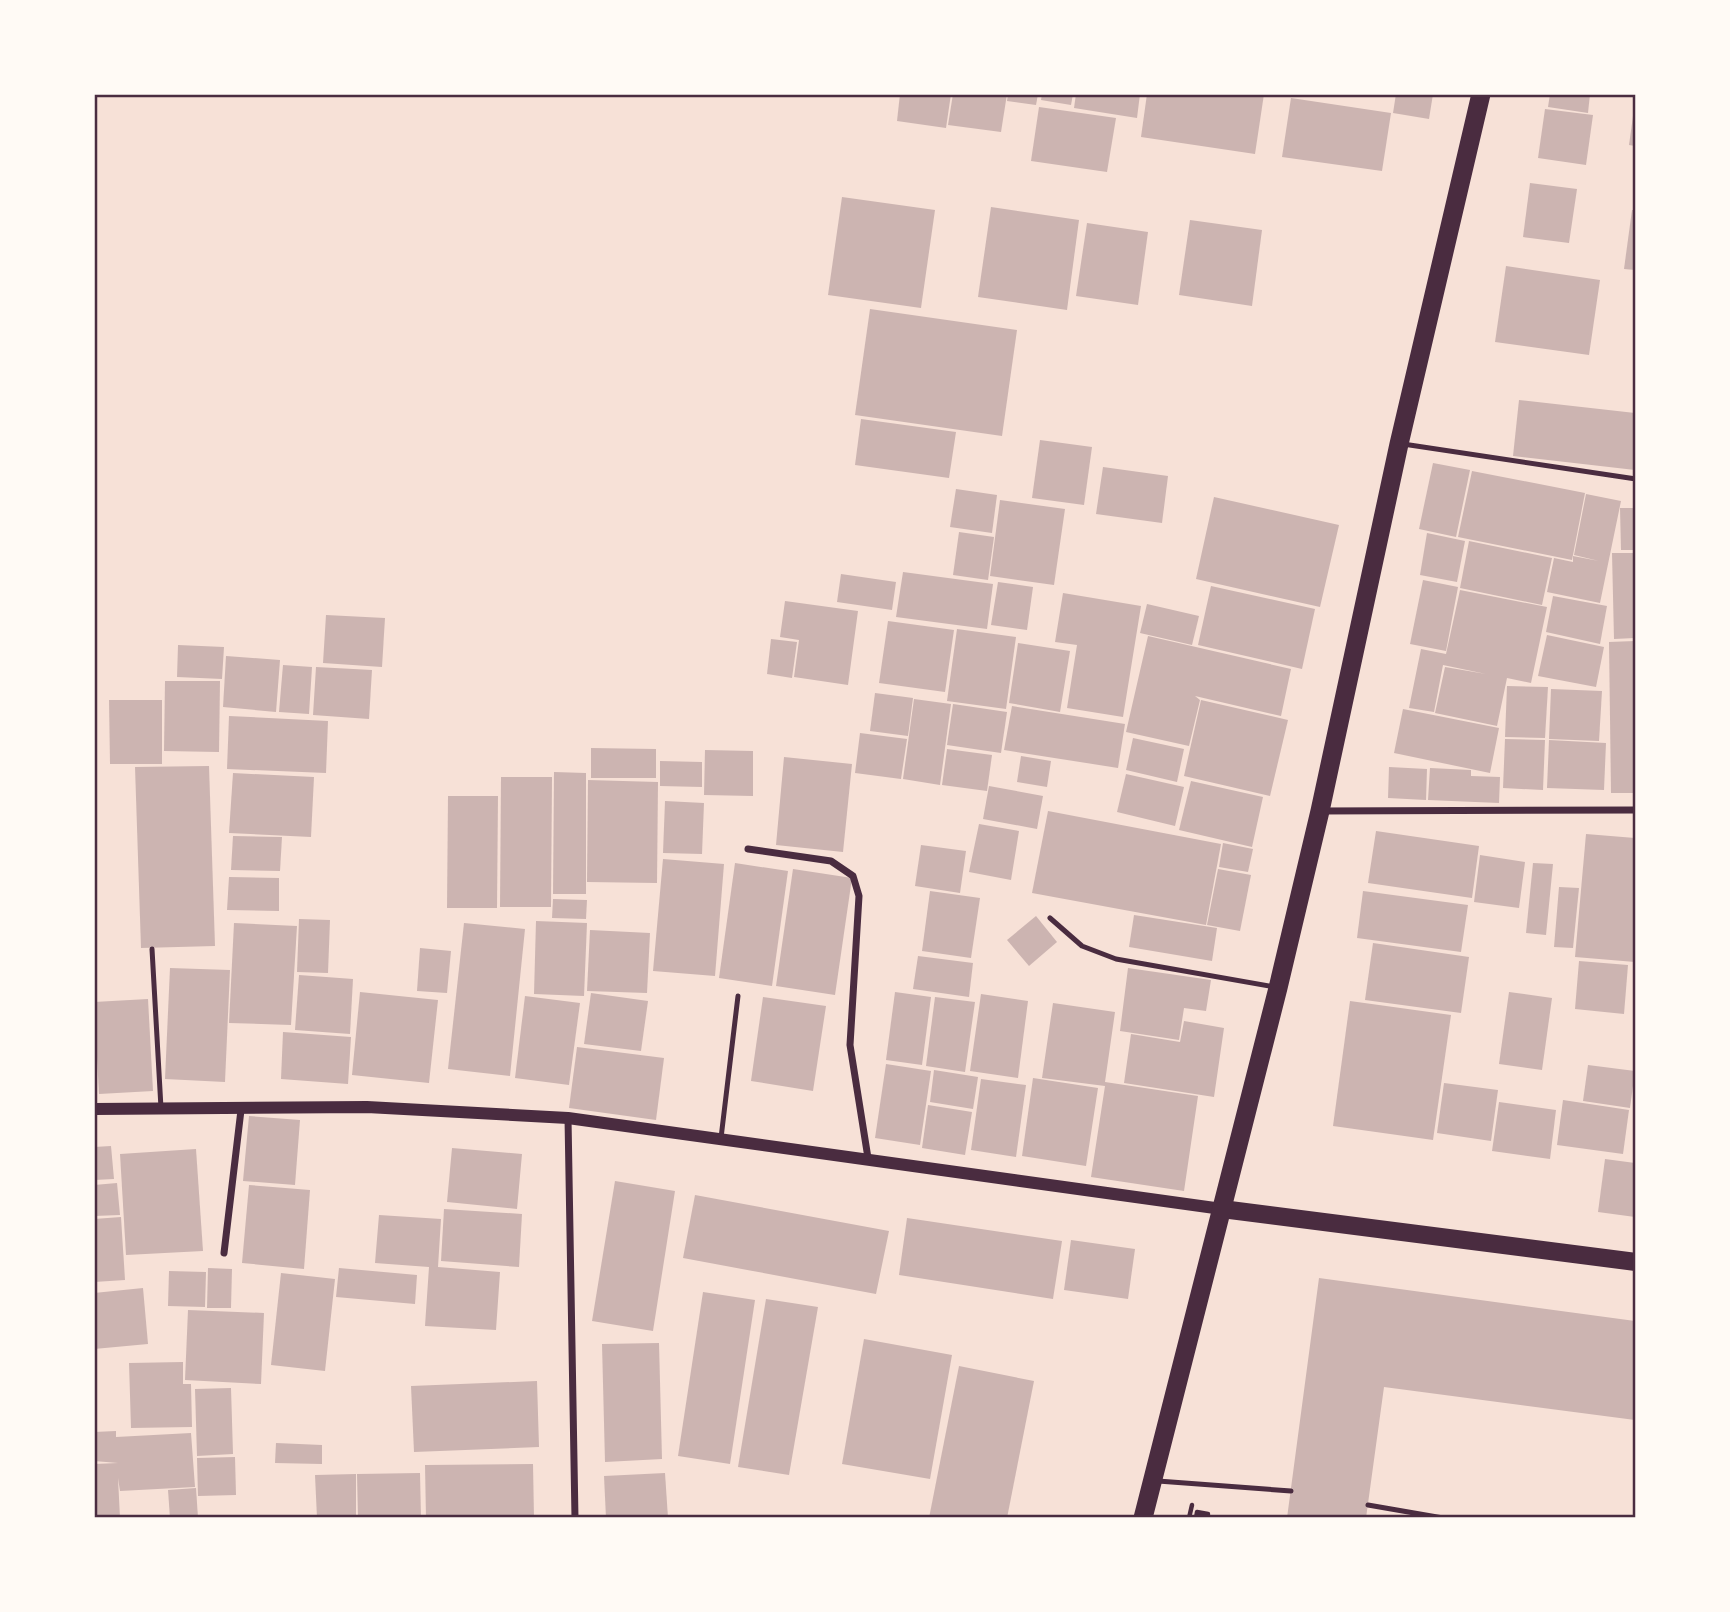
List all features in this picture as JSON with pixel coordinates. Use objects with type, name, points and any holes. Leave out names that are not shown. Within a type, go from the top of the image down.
[{"type":"highway","points":[[1143,1517],[1278,988],[1320,811],[1399,444],[1482,94]]},
{"type":"main road","points":[[1222,1209],[1636,1262]]},
{"type":"street","points":[[1320,811],[1636,810]]},
{"type":"street","points":[[748,849],[831,861],[853,876],[859,896],[850,1045],[868,1158]]},
{"type":"street","points":[[94,1109],[367,1107],[568,1118],[1222,1209]]},
{"type":"street","points":[[224,1253],[241,1110]]},
{"type":"street","points":[[568,1118],[575,1517]]},
{"type":"lane","points":[[1399,444],[1636,479]]},
{"type":"lane","points":[[1050,918],[1082,946],[1116,958],[1278,988]]},
{"type":"lane","points":[[152,948],[161,1108]]},
{"type":"lane","points":[[721,1139],[738,996]]},
{"type":"lane","points":[[1152,1480],[1291,1491]]},
{"type":"lane","points":[[1368,1505],[1443,1517]]},
{"type":"path","points":[[1196,1517],[1197,1512],[1208,1514],[1208,1517]]},
{"type":"building","points":[[900,94],[951,94],[946,128],[897,121]]},
{"type":"building","points":[[953,94],[1007,94],[1001,132],[948,125]]},
{"type":"building","points":[[1008,94],[1038,94],[1036,105],[1007,101]]},
{"type":"building","points":[[1042,94],[1073,94],[1071,105],[1041,100]]},
{"type":"building","points":[[1076,94],[1140,94],[1137,118],[1074,108]]},
{"type":"building","points":[[1147,94],[1264,94],[1255,154],[1141,137]]},
{"type":"building","points":[[1396,94],[1433,94],[1429,119],[1393,113]]},
{"type":"building","points":[[1550,94],[1590,94],[1588,113],[1548,107]]},
{"type":"building","points":[[1291,98],[1391,113],[1382,171],[1282,157]]},
{"type":"building","points":[[1039,107],[1116,118],[1107,172],[1031,161]]},
{"type":"building","points":[[1545,109],[1593,115],[1586,165],[1538,158]]},
{"type":"building","points":[[1635,109],[1635,146],[1629,145]]},
{"type":"building","points":[[1530,183],[1577,189],[1569,243],[1523,237]]},
{"type":"building","points":[[842,197],[935,210],[921,308],[828,295]]},
{"type":"building","points":[[991,207],[1079,220],[1067,310],[978,297]]},
{"type":"building","points":[[1632,210],[1635,210],[1635,270],[1624,269]]},
{"type":"building","points":[[1190,220],[1262,230],[1252,306],[1179,295]]},
{"type":"building","points":[[1087,223],[1148,232],[1138,305],[1076,296]]},
{"type":"building","points":[[1506,266],[1600,280],[1589,355],[1495,342]]},
{"type":"building","points":[[870,309],[1017,330],[1002,436],[855,415]]},
{"type":"building","points":[[1519,400],[1635,413],[1635,470],[1513,456]]},
{"type":"building","points":[[861,419],[956,432],[949,478],[855,465]]},
{"type":"building","points":[[1040,440],[1092,447],[1084,505],[1032,498]]},
{"type":"building","points":[[1433,463],[1470,470],[1456,537],[1419,529]]},
{"type":"building","points":[[1103,467],[1168,476],[1162,523],[1096,514]]},
{"type":"building","points":[[1472,471],[1585,493],[1572,560],[1458,537]]},
{"type":"building","points":[[956,489],[997,495],[992,533],[950,527]]},
{"type":"building","points":[[1586,494],[1621,501],[1600,603],[1547,592],[1554,558],[1573,562],[1573,556],[1599,561],[1574,555]]},
{"type":"building","points":[[1214,497],[1339,525],[1320,607],[1196,579]]},
{"type":"building","points":[[1000,500],[1065,509],[1054,585],[990,576]]},
{"type":"building","points":[[1620,508],[1635,508],[1635,550],[1621,550]]},
{"type":"building","points":[[959,532],[994,537],[988,580],[953,575]]},
{"type":"building","points":[[1427,533],[1465,541],[1457,582],[1420,575]]},
{"type":"building","points":[[1469,541],[1552,558],[1542,605],[1460,588]]},
{"type":"building","points":[[1612,553],[1635,553],[1635,638],[1614,639]]},
{"type":"building","points":[[903,572],[993,584],[987,629],[896,617]]},
{"type":"building","points":[[841,574],[896,582],[892,610],[837,602]]},
{"type":"building","points":[[1423,580],[1458,587],[1446,651],[1410,644]]},
{"type":"building","points":[[998,582],[1033,587],[1027,630],[991,625]]},
{"type":"building","points":[[1211,586],[1315,609],[1302,669],[1198,645]]},
{"type":"building","points":[[1460,590],[1547,607],[1531,683],[1507,678],[1497,726],[1435,713],[1445,667],[1486,674],[1443,665],[1434,712],[1409,708],[1421,649],[1446,654]]},
{"type":"building","points":[[1063,593],[1141,606],[1123,717],[1067,708],[1077,645],[1055,642]]},
{"type":"building","points":[[1553,596],[1607,606],[1600,644],[1546,632]]},
{"type":"building","points":[[785,601],[858,611],[848,685],[794,677],[799,640],[780,637]]},
{"type":"building","points":[[1147,604],[1199,616],[1192,645],[1140,633]]},
{"type":"building","points":[[326,615],[385,618],[382,667],[323,663]]},
{"type":"building","points":[[888,621],[954,630],[945,692],[879,683]]},
{"type":"building","points":[[957,629],[1016,637],[1006,709],[947,701]]},
{"type":"building","points":[[1547,635],[1604,647],[1596,687],[1538,676]]},
{"type":"building","points":[[1148,636],[1291,669],[1281,716],[1195,696],[1200,700],[1189,746],[1126,732]]},
{"type":"building","points":[[771,639],[797,642],[792,678],[767,674]]},
{"type":"building","points":[[1635,641],[1635,793],[1611,793],[1609,642]]},
{"type":"building","points":[[1018,643],[1070,651],[1060,712],[1009,703]]},
{"type":"building","points":[[178,645],[224,647],[222,679],[177,677]]},
{"type":"building","points":[[226,656],[280,660],[276,712],[223,707]]},
{"type":"building","points":[[283,665],[312,667],[309,714],[279,712]]},
{"type":"building","points":[[316,667],[372,670],[369,719],[313,715]]},
{"type":"building","points":[[165,681],[220,681],[219,752],[164,751]]},
{"type":"building","points":[[1507,686],[1548,687],[1545,738],[1505,737]]},
{"type":"building","points":[[1551,689],[1602,691],[1599,741],[1549,739]]},
{"type":"building","points":[[875,693],[913,698],[908,736],[870,731]]},
{"type":"building","points":[[914,699],[951,704],[940,785],[903,779]]},
{"type":"building","points":[[109,700],[162,700],[162,764],[110,764]]},
{"type":"building","points":[[1201,700],[1288,720],[1270,796],[1184,776]]},
{"type":"building","points":[[953,704],[1007,712],[1001,753],[947,745]]},
{"type":"building","points":[[1012,706],[1125,724],[1118,768],[1004,750]]},
{"type":"building","points":[[1403,709],[1499,728],[1490,773],[1394,753]]},
{"type":"building","points":[[229,716],[328,721],[326,773],[227,769]]},
{"type":"building","points":[[860,733],[907,739],[901,779],[855,773]]},
{"type":"building","points":[[1133,738],[1184,749],[1177,782],[1126,770]]},
{"type":"building","points":[[1505,739],[1545,740],[1543,790],[1503,788]]},
{"type":"building","points":[[1549,740],[1606,743],[1604,790],[1547,788]]},
{"type":"building","points":[[591,748],[656,749],[656,778],[591,778]]},
{"type":"building","points":[[947,749],[992,755],[987,791],[942,785]]},
{"type":"building","points":[[705,750],[753,751],[753,796],[704,795]]},
{"type":"building","points":[[1021,756],[1051,761],[1047,787],[1017,782]]},
{"type":"building","points":[[784,757],[852,764],[843,852],[776,845]]},
{"type":"building","points":[[660,761],[702,762],[702,787],[660,786]]},
{"type":"building","points":[[209,766],[215,946],[141,948],[135,767]]},
{"type":"building","points":[[1389,767],[1427,769],[1426,800],[1388,798]]},
{"type":"building","points":[[1430,768],[1471,770],[1471,776],[1500,777],[1499,803],[1428,800]]},
{"type":"building","points":[[554,772],[586,773],[586,894],[553,894]]},
{"type":"building","points":[[233,773],[314,777],[311,837],[229,833]]},
{"type":"building","points":[[1126,774],[1184,787],[1175,826],[1117,812]]},
{"type":"building","points":[[501,777],[552,777],[551,907],[500,907]]},
{"type":"building","points":[[588,780],[658,782],[657,883],[587,882]]},
{"type":"building","points":[[1191,781],[1263,797],[1252,847],[1179,830]]},
{"type":"building","points":[[989,786],[1043,796],[1037,829],[983,819]]},
{"type":"building","points":[[448,796],[498,796],[497,908],[447,908]]},
{"type":"building","points":[[665,801],[704,803],[702,854],[663,853]]},
{"type":"building","points":[[1048,811],[1221,844],[1206,925],[1032,893]]},
{"type":"building","points":[[979,824],[1019,831],[1011,880],[969,872]]},
{"type":"building","points":[[1376,831],[1479,846],[1472,898],[1368,883]]},
{"type":"building","points":[[1586,834],[1635,838],[1635,962],[1575,957]]},
{"type":"building","points":[[233,836],[282,837],[280,871],[231,870]]},
{"type":"building","points":[[1223,843],[1253,849],[1248,872],[1219,867]]},
{"type":"building","points":[[921,845],[966,851],[960,893],[915,886]]},
{"type":"building","points":[[1480,855],[1525,862],[1519,908],[1474,902]]},
{"type":"building","points":[[663,859],[724,864],[715,976],[653,971]]},
{"type":"building","points":[[735,863],[788,871],[772,986],[719,978]]},
{"type":"building","points":[[1533,863],[1553,864],[1546,935],[1526,933]]},
{"type":"building","points":[[793,869],[852,878],[835,995],[776,986]]},
{"type":"building","points":[[1218,869],[1251,875],[1240,931],[1207,925]]},
{"type":"building","points":[[229,877],[279,878],[279,911],[227,910]]},
{"type":"building","points":[[1559,887],[1579,888],[1573,948],[1554,947]]},
{"type":"building","points":[[930,891],[980,898],[971,958],[922,951]]},
{"type":"building","points":[[1363,891],[1468,905],[1461,952],[1357,938]]},
{"type":"building","points":[[553,899],[587,900],[586,919],[552,918]]},
{"type":"building","points":[[1134,915],[1217,928],[1212,961],[1129,947]]},
{"type":"building","points":[[1036,916],[1057,942],[1029,966],[1007,940]]},
{"type":"building","points":[[299,919],[330,920],[328,973],[297,972]]},
{"type":"building","points":[[536,921],[587,923],[584,996],[534,994]]},
{"type":"building","points":[[234,923],[297,926],[291,1025],[229,1023]]},
{"type":"building","points":[[464,923],[525,929],[510,1076],[448,1069]]},
{"type":"building","points":[[590,930],[650,933],[647,993],[587,991]]},
{"type":"building","points":[[1373,943],[1469,957],[1461,1013],[1365,1000]]},
{"type":"building","points":[[420,948],[451,951],[447,993],[417,991]]},
{"type":"building","points":[[918,956],[973,963],[969,997],[913,989]]},
{"type":"building","points":[[1579,961],[1628,965],[1624,1014],[1575,1009]]},
{"type":"building","points":[[170,968],[230,970],[225,1082],[165,1079]]},
{"type":"building","points":[[1128,968],[1211,980],[1206,1011],[1184,1008],[1179,1040],[1120,1031]]},
{"type":"building","points":[[299,975],[353,979],[350,1034],[295,1030]]},
{"type":"building","points":[[360,992],[438,1000],[429,1083],[352,1075]]},
{"type":"building","points":[[895,992],[931,997],[922,1065],[886,1060]]},
{"type":"building","points":[[1509,992],[1552,998],[1542,1070],[1499,1064]]},
{"type":"building","points":[[591,993],[648,1001],[641,1051],[584,1044]]},
{"type":"building","points":[[981,994],[1028,1001],[1018,1078],[970,1071]]},
{"type":"building","points":[[525,996],[580,1003],[569,1085],[515,1078]]},
{"type":"building","points":[[763,997],[826,1006],[813,1091],[751,1081]]},
{"type":"building","points":[[935,997],[975,1002],[965,1072],[926,1066]]},
{"type":"building","points":[[148,999],[153,1091],[99,1094],[94,1002]]},
{"type":"building","points":[[1350,1001],[1451,1015],[1433,1140],[1333,1126]]},
{"type":"building","points":[[1053,1003],[1115,1012],[1105,1082],[1198,1096],[1184,1191],[1091,1177],[1105,1086],[1042,1078]]},
{"type":"building","points":[[1184,1021],[1224,1028],[1214,1097],[1124,1083],[1131,1034],[1180,1042]]},
{"type":"building","points":[[283,1032],[351,1037],[348,1084],[281,1079]]},
{"type":"building","points":[[577,1047],[664,1058],[656,1120],[569,1108]]},
{"type":"building","points":[[886,1064],[931,1071],[920,1145],[875,1138]]},
{"type":"building","points":[[1588,1065],[1635,1071],[1630,1108],[1583,1101]]},
{"type":"building","points":[[934,1070],[978,1077],[973,1109],[930,1102]]},
{"type":"building","points":[[1033,1078],[1098,1088],[1086,1166],[1022,1156]]},
{"type":"building","points":[[981,1079],[1026,1085],[1016,1157],[971,1150]]},
{"type":"building","points":[[1444,1083],[1498,1090],[1491,1141],[1437,1133]]},
{"type":"building","points":[[1563,1100],[1629,1110],[1623,1154],[1557,1145]]},
{"type":"building","points":[[1499,1102],[1556,1110],[1550,1159],[1492,1151]]},
{"type":"building","points":[[928,1105],[972,1112],[965,1155],[922,1148]]},
{"type":"building","points":[[249,1116],[300,1120],[295,1185],[243,1181]]},
{"type":"building","points":[[111,1146],[114,1179],[94,1180],[94,1147]]},
{"type":"building","points":[[452,1148],[522,1154],[517,1209],[447,1202]]},
{"type":"building","points":[[196,1149],[203,1251],[126,1255],[120,1154]]},
{"type":"building","points":[[1605,1159],[1635,1163],[1635,1217],[1598,1212]]},
{"type":"building","points":[[615,1181],[675,1191],[653,1331],[592,1321]]},
{"type":"building","points":[[117,1183],[120,1215],[94,1216],[94,1185]]},
{"type":"building","points":[[249,1185],[310,1190],[304,1269],[242,1263]]},
{"type":"building","points":[[695,1195],[889,1231],[876,1294],[683,1258]]},
{"type":"building","points":[[444,1209],[522,1214],[519,1267],[441,1261]]},
{"type":"building","points":[[379,1215],[441,1219],[438,1267],[500,1272],[496,1330],[425,1326],[429,1267],[375,1263]]},
{"type":"building","points":[[121,1217],[125,1280],[94,1282],[94,1219]]},
{"type":"building","points":[[907,1218],[1062,1241],[1053,1299],[899,1275]]},
{"type":"building","points":[[1071,1240],[1135,1249],[1128,1299],[1064,1290]]},
{"type":"building","points":[[208,1268],[232,1269],[231,1308],[207,1308]]},
{"type":"building","points":[[339,1268],[417,1275],[415,1304],[336,1297]]},
{"type":"building","points":[[169,1271],[206,1272],[205,1307],[168,1306]]},
{"type":"building","points":[[281,1273],[335,1279],[325,1371],[271,1365]]},
{"type":"building","points":[[1319,1278],[1635,1321],[1635,1420],[1384,1387],[1366,1518],[1287,1518]]},
{"type":"building","points":[[143,1288],[148,1344],[94,1349],[94,1293]]},
{"type":"building","points":[[703,1292],[755,1300],[730,1464],[678,1456]]},
{"type":"building","points":[[766,1299],[818,1307],[789,1475],[738,1467]]},
{"type":"building","points":[[188,1310],[264,1313],[261,1384],[185,1380]]},
{"type":"building","points":[[864,1339],[952,1355],[930,1479],[842,1464]]},
{"type":"building","points":[[659,1343],[662,1459],[605,1462],[602,1344]]},
{"type":"building","points":[[183,1362],[183,1384],[191,1384],[192,1427],[131,1428],[129,1363]]},
{"type":"building","points":[[959,1366],[1034,1381],[1007,1518],[929,1518]]},
{"type":"building","points":[[537,1381],[539,1447],[414,1452],[411,1386]]},
{"type":"building","points":[[231,1388],[233,1454],[197,1456],[195,1389]]},
{"type":"building","points":[[116,1431],[116,1437],[191,1433],[195,1487],[120,1491],[118,1478],[120,1518],[94,1518],[94,1464],[118,1463],[94,1461],[94,1432]]},
{"type":"building","points":[[276,1443],[322,1445],[322,1464],[275,1463]]},
{"type":"building","points":[[235,1457],[236,1495],[198,1496],[197,1458]]},
{"type":"building","points":[[533,1464],[534,1518],[426,1518],[425,1465]]},
{"type":"building","points":[[420,1473],[421,1518],[358,1518],[357,1474]]},
{"type":"building","points":[[665,1473],[668,1518],[606,1518],[604,1476]]},
{"type":"building","points":[[356,1474],[356,1518],[317,1518],[315,1475]]},
{"type":"building","points":[[196,1488],[198,1518],[170,1518],[168,1490]]}]
